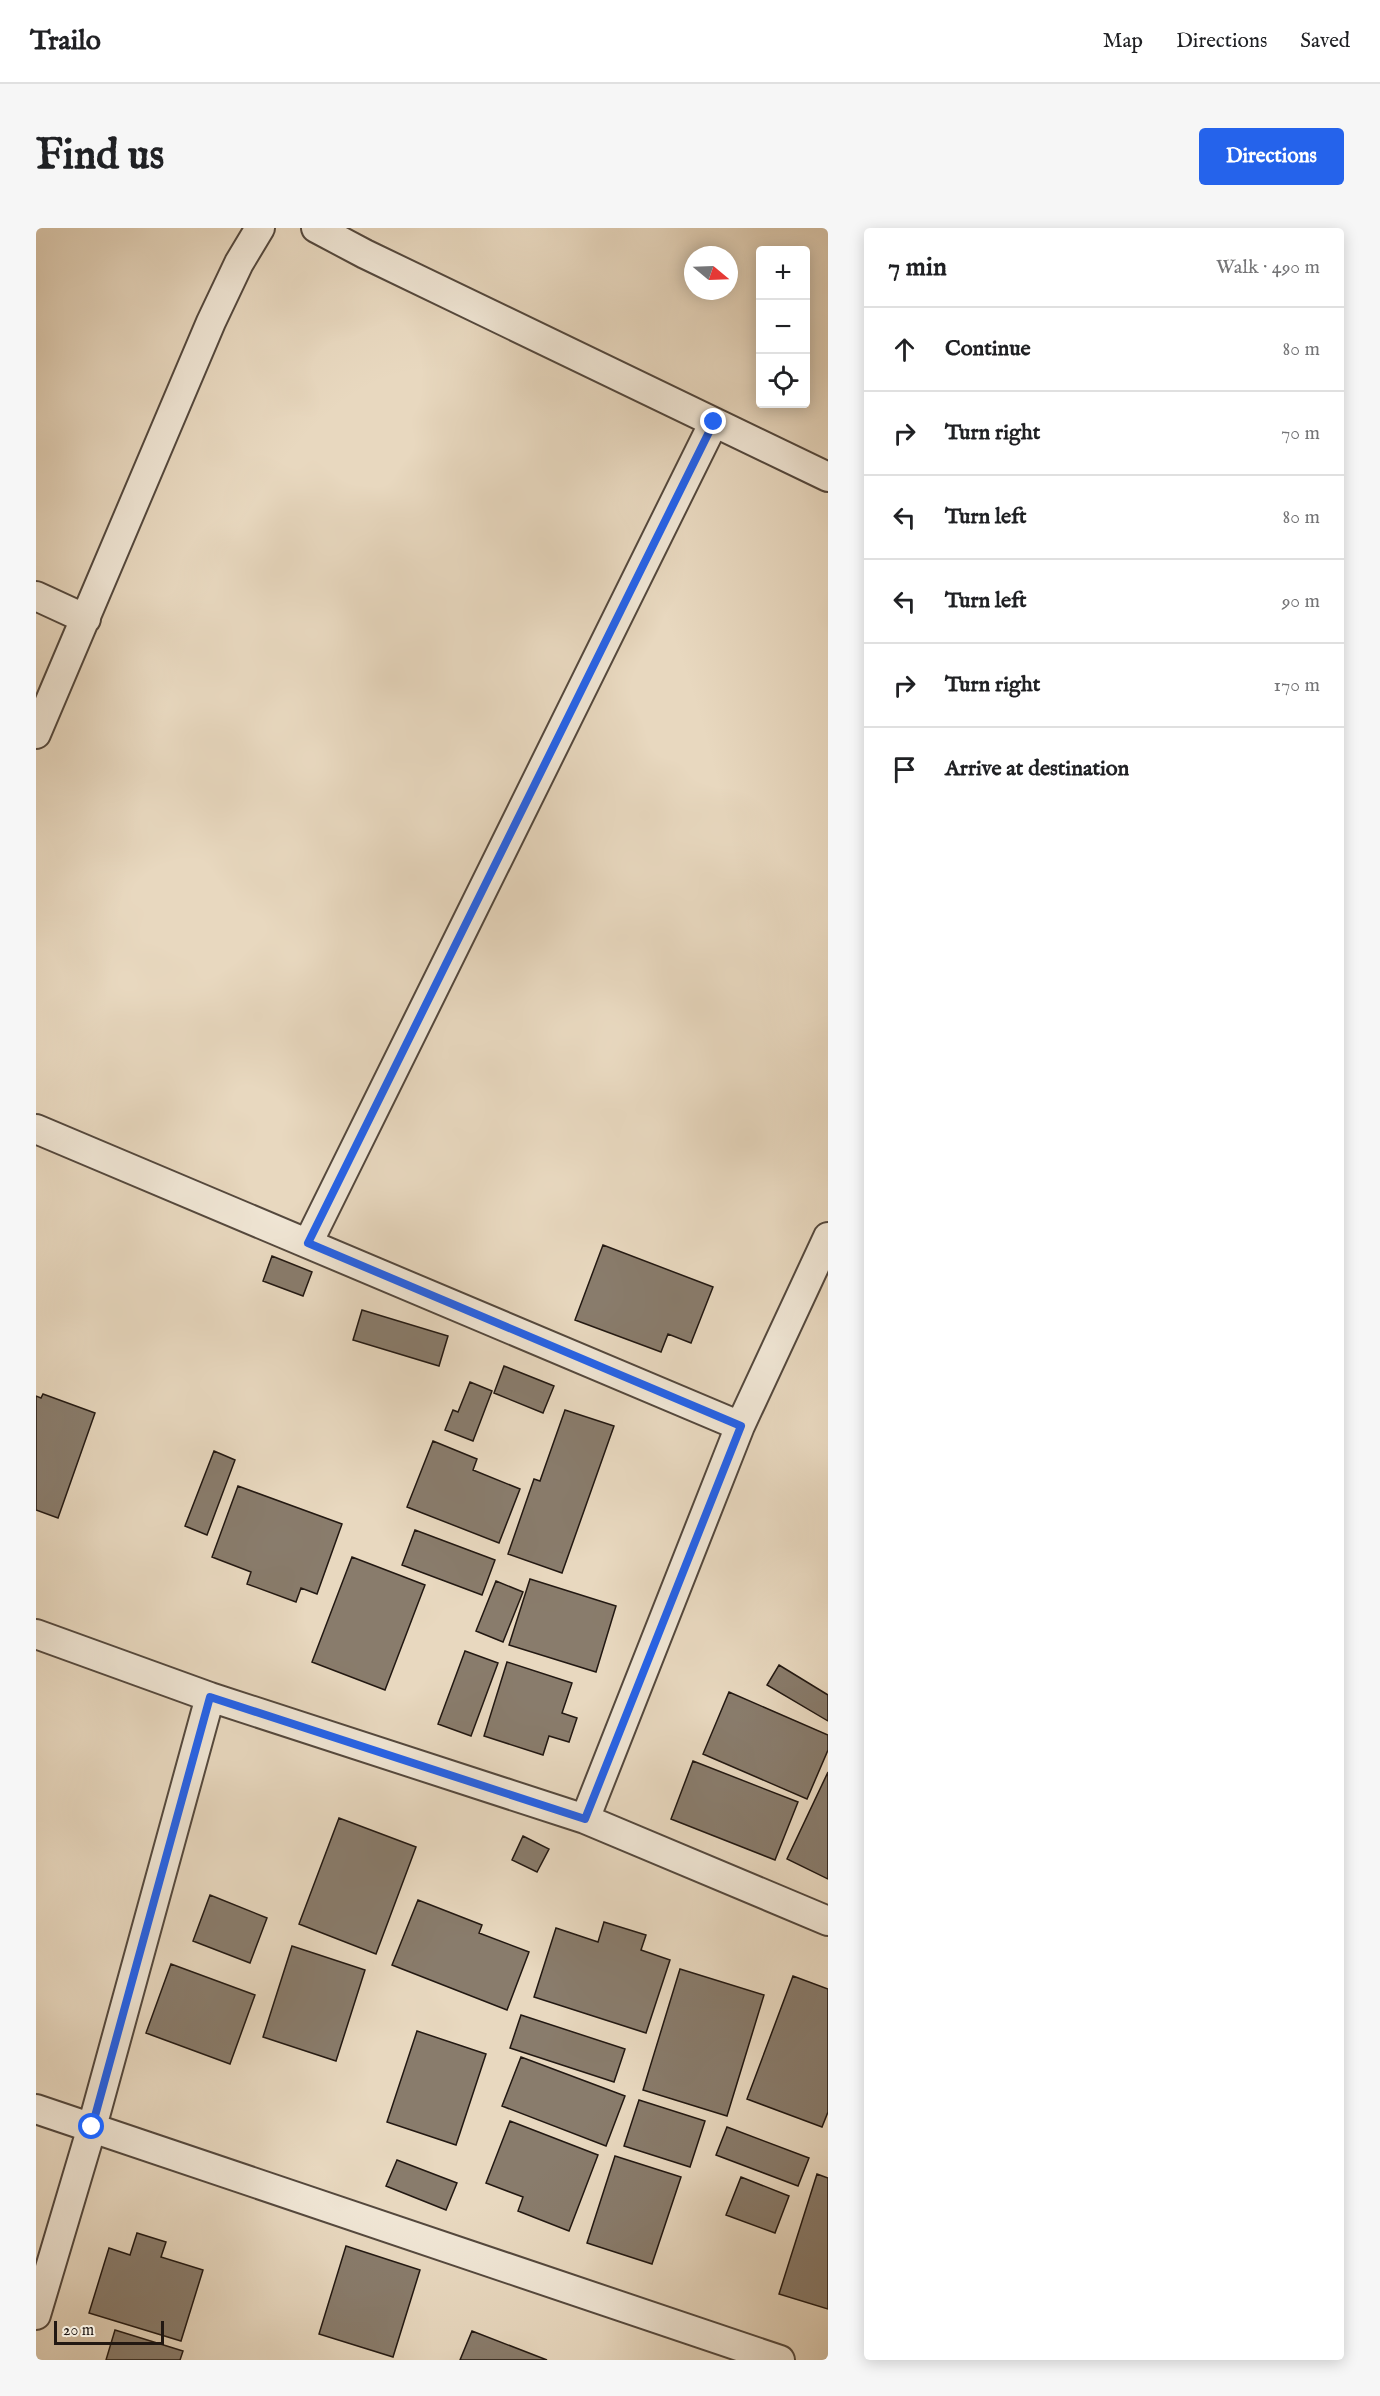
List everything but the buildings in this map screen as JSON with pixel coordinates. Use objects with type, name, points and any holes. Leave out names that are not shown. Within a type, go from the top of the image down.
[{"type":"street","points":[[36,734],[211,322],[239,263],[260,228]]},
{"type":"street","points":[[316,228],[362,241],[714,422],[828,477]]},
{"type":"street","points":[[308,1243],[714,422]]},
{"type":"street","points":[[36,596],[86,619]]},
{"type":"street","points":[[36,1129],[741,1426]]},
{"type":"street","points":[[585,1819],[741,1426],[828,1237]]},
{"type":"street","points":[[36,1634],[210,1697],[585,1819],[828,1921]]},
{"type":"street","points":[[36,2315],[92,2127],[210,1697]]},
{"type":"street","points":[[36,2109],[780,2360]]},
{"type":"route","points":[[92,2127],[210,1697],[585,1819],[741,1426],[308,1243],[714,422]]}]
